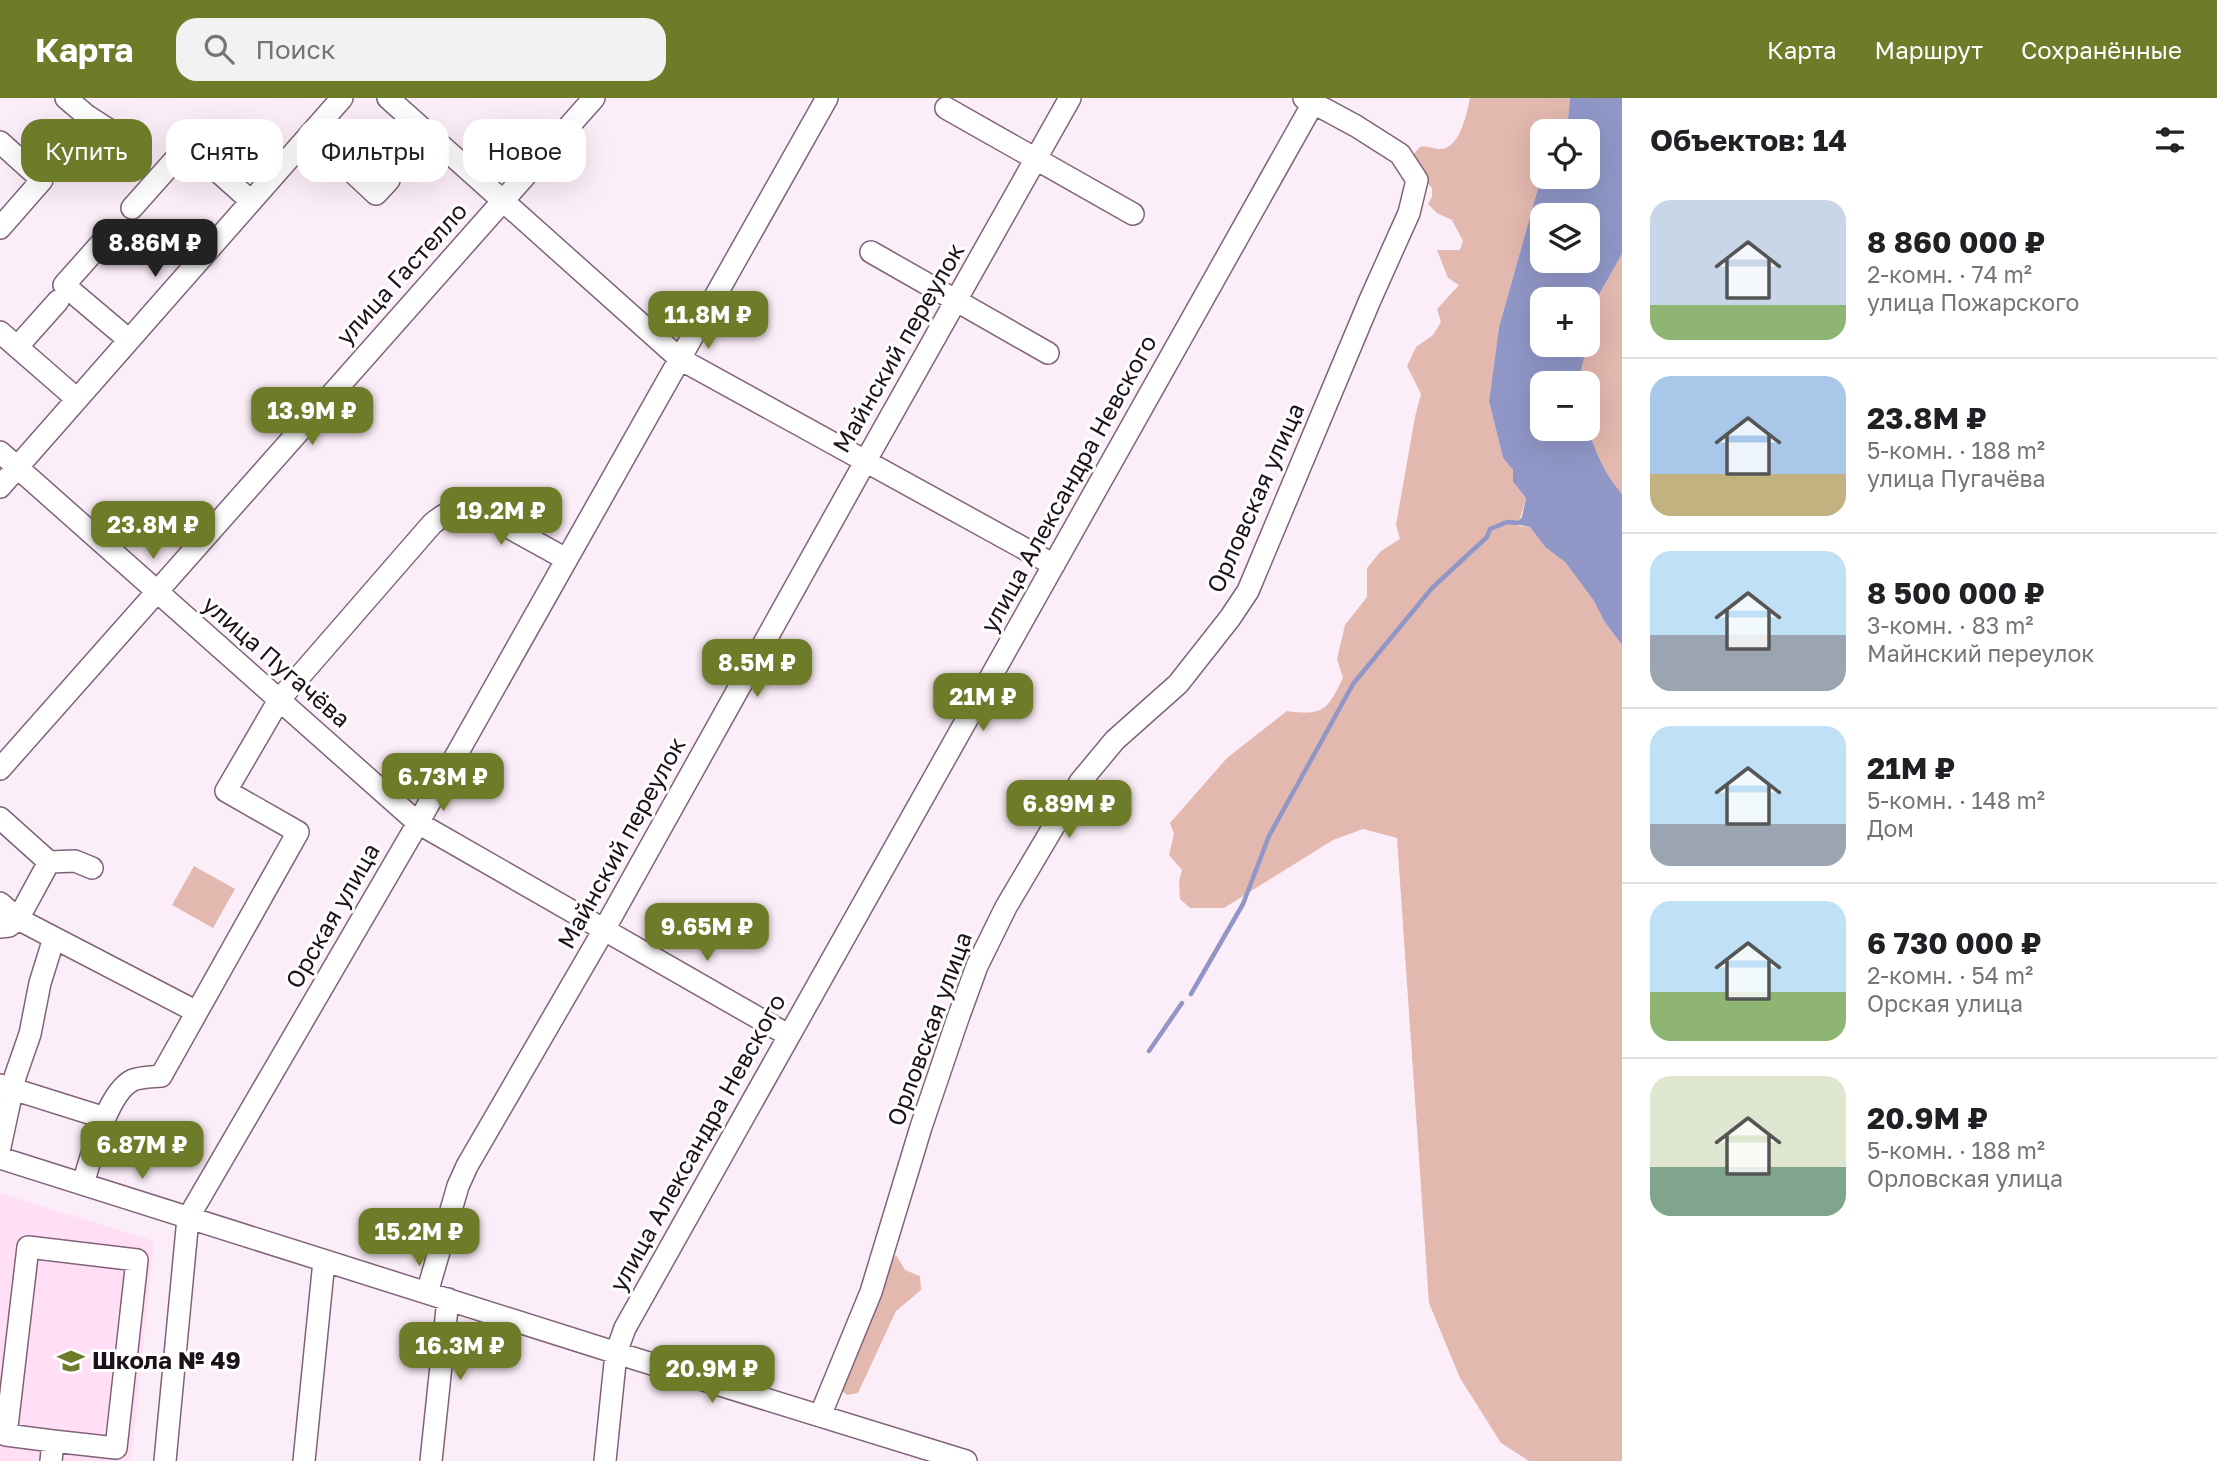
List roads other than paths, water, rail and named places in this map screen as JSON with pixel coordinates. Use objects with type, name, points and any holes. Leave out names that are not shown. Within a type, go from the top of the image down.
[{"type":"street","points":[[66,98],[92,119]]},
{"type":"street","points":[[323,119],[342,98]]},
{"type":"street","points":[[388,98],[680,359],[1054,565]]},
{"type":"street","name":"улица Гастелло","points":[[0,769],[594,98]]},
{"type":"street","name":"Орская улица","points":[[165,1461],[188,1218],[418,823],[827,98]]},
{"type":"street","name":"Майнский переулок","points":[[427,1293],[458,1186],[467,1166],[605,928],[1070,98]]},
{"type":"street","name":"улица Александра Невского","points":[[605,1461],[616,1353],[629,1320],[1054,565],[1311,100]]},
{"type":"street","name":"Орловская улица","points":[[820,1416],[871,1292],[925,1115],[977,966],[1006,907],[1080,782],[1115,740],[1178,684],[1248,592],[1409,213],[1417,180],[1400,154],[1311,100]]},
{"type":"street","points":[[946,108],[1133,214]]},
{"type":"street","points":[[0,142],[42,180],[0,228]]},
{"type":"street","points":[[132,208],[188,145],[251,201]]},
{"type":"street","points":[[0,487],[297,149]]},
{"type":"street","points":[[363,182],[376,194],[387,182]]},
{"type":"street","points":[[105,239],[65,285],[129,340]]},
{"type":"street","points":[[871,252],[1048,354]]},
{"type":"street","points":[[21,350],[58,301]]},
{"type":"street","points":[[0,332],[77,399]]},
{"type":"street","name":"улица Пугачёва","points":[[0,452],[418,823],[788,1035]]},
{"type":"street","points":[[83,1184],[105,1118],[116,1098],[133,1080],[161,1076],[298,832],[226,791],[279,700],[432,524],[449,511],[465,508],[479,510],[566,559]]},
{"type":"street","points":[[0,818],[49,862],[75,861],[92,868]]},
{"type":"street","points":[[9,923],[49,862]]},
{"type":"street","points":[[0,903],[9,923],[54,938],[197,1012]]},
{"type":"street","points":[[0,1147],[6,1087],[30,1034],[40,983],[54,938]]},
{"type":"street","points":[[6,1087],[105,1118]]},
{"type":"street","points":[[0,1158],[820,1416],[902,1451],[966,1461]]},
{"type":"street","points":[[28,1247],[138,1260],[116,1448],[52,1451],[6,1435],[28,1247]]},
{"type":"street","points":[[304,1461],[324,1261]]},
{"type":"street","points":[[431,1461],[448,1299]]},
{"type":"water","points":[[1570,98],[1622,98],[1622,254],[1600,293],[1600,287],[1530,287],[1530,357],[1584,357],[1581,371],[1530,371],[1530,441],[1592,441],[1610,478],[1622,494],[1622,645],[1565,562],[1545,547],[1530,527],[1516,524],[1522,517],[1526,498],[1513,482],[1513,470],[1503,458],[1489,401],[1499,327],[1530,217],[1530,273],[1600,273],[1600,203],[1534,203],[1538,189],[1600,189],[1600,119],[1567,119]]},
{"type":"waterway","points":[[1191,994],[1243,904],[1269,836],[1353,684],[1432,588],[1487,537],[1490,529],[1507,522],[1520,523]]},
{"type":"waterway","points":[[1149,1051],[1182,1003]]},
{"type":"place","name":"Школа № 49","points":[[71,1361]]}]
